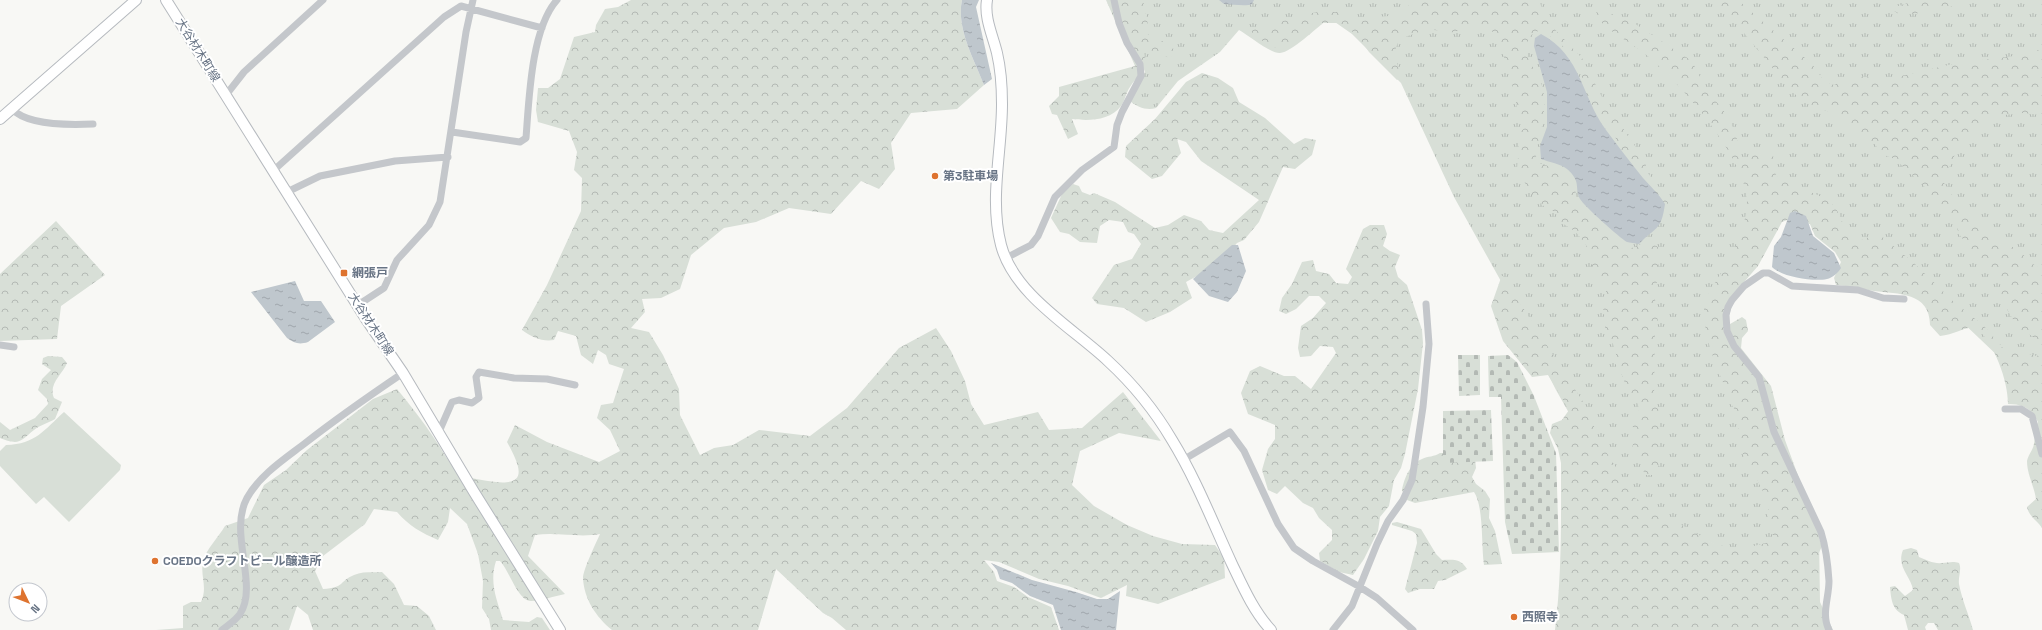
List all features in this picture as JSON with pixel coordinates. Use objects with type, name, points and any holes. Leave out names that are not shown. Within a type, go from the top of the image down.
[{"type":"street","points":[[0,119],[136,0]]},
{"type":"street","name":"大谷材木町線","points":[[166,0],[358,305],[403,373],[438,434],[560,630]]},
{"type":"street","points":[[226,95],[244,72],[323,0]]},
{"type":"street","points":[[358,305],[384,288],[401,254],[429,226],[440,202],[452,132],[466,32],[473,0]]},
{"type":"street","points":[[452,132],[520,142],[526,138],[531,82],[542,28],[557,0]]},
{"type":"street","points":[[987,0],[988,20],[997,55],[1002,85],[996,206],[1002,247],[1006,258],[1024,286],[1044,307],[1108,361],[1131,385],[1159,421],[1183,460],[1241,583],[1264,623],[1271,630]]},
{"type":"street","points":[[1006,258],[1031,244],[1038,236],[1055,197],[1082,170],[1114,147],[1117,125],[1122,112],[1141,76],[1140,64],[1127,42],[1119,23],[1114,0]]},
{"type":"street","points":[[274,170],[444,17],[461,6],[471,10],[542,28]]},
{"type":"street","points":[[12,109],[16,113],[41,122],[93,124]]},
{"type":"street","points":[[287,192],[320,176],[395,160],[448,157]]},
{"type":"street","points":[[1829,630],[1825,616],[1829,582],[1826,547],[1821,532],[1774,432],[1759,377],[1734,346],[1727,331],[1726,315],[1732,300],[1738,293],[1752,279],[1763,273],[1769,273],[1792,286],[1858,290],[1883,298],[1904,299]]},
{"type":"street","points":[[1333,630],[1352,606],[1377,544],[1388,521],[1403,500],[1412,480],[1423,407],[1429,344],[1426,304]]},
{"type":"street","points":[[0,345],[14,347]]},
{"type":"street","points":[[438,434],[452,402],[459,400],[472,403],[479,398],[476,378],[480,372],[514,378],[547,379],[575,385]]},
{"type":"street","points":[[222,630],[233,622],[240,614],[244,606],[246,580],[242,554],[241,517],[246,500],[254,486],[275,467],[317,434],[403,373]]},
{"type":"street","points":[[2005,409],[2021,409],[2032,416],[2042,454]]},
{"type":"street","points":[[1183,460],[1230,432],[1244,451],[1271,511],[1288,541],[1294,548],[1313,562],[1360,587],[1377,598],[1413,630]]},
{"type":"green space","points":[[631,0],[962,0],[961,11],[964,32],[971,54],[984,85],[957,109],[911,113],[891,143],[895,169],[879,189],[861,181],[831,214],[789,208],[756,222],[724,228],[691,255],[680,289],[661,298],[642,299],[645,312],[631,328],[649,332],[663,355],[679,389],[680,415],[700,455],[714,448],[733,445],[759,430],[810,436],[847,408],[899,348],[936,328],[951,351],[965,381],[971,404],[984,425],[1038,412],[1049,430],[1082,428],[1123,392],[1161,441],[1119,433],[1080,451],[1072,485],[1094,506],[1127,525],[1153,536],[1182,544],[1215,545],[1224,558],[1225,578],[1158,604],[1126,596],[1127,585],[1101,598],[1068,586],[1039,579],[999,562],[984,560],[994,572],[997,581],[1014,587],[1028,597],[1051,607],[1059,630],[846,630],[832,618],[823,613],[776,569],[758,630],[612,630],[596,613],[588,600],[583,578],[590,556],[600,534],[544,534],[535,535],[528,556],[565,594],[539,600],[526,600],[518,591],[500,561],[496,561],[493,577],[496,598],[503,620],[529,622],[537,617],[542,618],[550,630],[491,630],[489,619],[482,608],[483,581],[478,554],[467,524],[450,508],[448,522],[438,540],[416,529],[397,512],[374,509],[365,524],[323,556],[315,571],[323,589],[339,586],[349,577],[357,574],[382,572],[394,584],[404,605],[417,606],[429,616],[436,630],[313,630],[308,615],[297,606],[289,630],[156,630],[183,628],[183,606],[191,602],[201,602],[203,597],[204,586],[202,567],[209,548],[225,526],[248,518],[264,485],[286,470],[307,450],[373,399],[397,389],[412,407],[457,471],[472,478],[501,482],[511,482],[516,479],[518,468],[516,460],[507,442],[515,425],[547,442],[599,462],[620,451],[610,430],[597,418],[601,405],[613,403],[624,369],[609,364],[606,355],[598,350],[593,364],[581,355],[576,336],[558,331],[554,340],[541,340],[522,330],[547,285],[581,211],[582,178],[574,170],[577,152],[569,131],[538,122],[536,110],[538,88],[548,88],[560,79],[574,37],[595,32],[596,25],[605,9],[618,7]]},
{"type":"green space","points":[[1106,0],[1144,0],[1144,8],[1148,21],[1146,31],[1152,41],[1163,41],[1175,50],[1175,55],[1170,58],[1145,48],[1144,53],[1148,62],[1147,65],[1132,84],[1121,106],[1111,115],[1098,119],[1072,119],[1078,134],[1068,139],[1057,115],[1052,114],[1049,106],[1059,96],[1059,87],[1135,66]]},
{"type":"green space","points":[[1117,0],[2042,0],[2042,377],[2021,378],[1918,280],[1775,206],[1722,321],[1808,510],[1822,546],[1814,564],[1752,564],[1613,491],[1556,390],[1507,292],[1454,197],[1401,83],[1352,34],[1332,20],[1326,21],[1291,49],[1285,52],[1276,53],[1239,30],[1220,52],[1178,81],[1156,108],[1146,109],[1139,107],[1130,101],[1145,72]]},
{"type":"green space","points":[[1410,0],[1539,0],[1546,20],[1582,58],[1607,107],[1617,115],[1625,132],[1645,160],[1647,172],[1665,195],[1668,203],[1667,208],[1660,206],[1613,147],[1616,138],[1608,129],[1598,127],[1579,97],[1582,78],[1577,63],[1571,55],[1550,36],[1535,31],[1529,38],[1527,52],[1528,58],[1539,78],[1544,93],[1543,120],[1535,153],[1538,163],[1559,170],[1568,176],[1574,185],[1578,203],[1581,208],[1619,239],[1632,248],[1648,241],[1658,247],[1659,261],[1655,299],[1658,322],[1655,335],[1654,397],[1660,415],[1659,465],[1653,475],[1644,475],[1643,463],[1631,453],[1635,435],[1632,424],[1639,413],[1639,408],[1616,365],[1616,354],[1613,344],[1605,332],[1602,301],[1607,289],[1595,278],[1588,248],[1576,232],[1562,223],[1555,212],[1542,205],[1531,193],[1517,170],[1520,132],[1526,127],[1517,108],[1515,95],[1501,47],[1493,32],[1479,25],[1454,32],[1429,30],[1407,36],[1399,42],[1395,50],[1400,74],[1400,78],[1397,80],[1369,52],[1356,34],[1339,23],[1321,23],[1281,48],[1272,47],[1252,34],[1252,30],[1318,12],[1338,12],[1347,15],[1354,20],[1363,21],[1377,17],[1402,15],[1408,7]]},
{"type":"green space","points":[[1709,0],[1738,0],[1812,64],[1824,81],[1834,85],[1854,76],[1888,79],[1957,63],[2015,56],[2042,49],[2042,115],[2023,113],[1994,116],[1982,121],[1974,136],[1957,150],[1948,170],[1940,177],[1959,205],[1995,239],[2017,249],[2042,270],[2042,342],[2018,328],[2001,299],[2000,273],[1981,263],[1959,234],[1953,216],[1931,200],[1929,191],[1895,159],[1881,154],[1875,144],[1866,144],[1861,135],[1852,130],[1844,122],[1827,111],[1813,107],[1792,92],[1736,23],[1714,6]]},
{"type":"green space","points":[[1918,0],[1969,0],[1943,9],[1927,12],[1899,14],[1894,11],[1898,6]]},
{"type":"green space","points":[[1595,9],[1626,18],[1692,61],[1708,93],[1722,108],[1735,131],[1741,157],[1747,160],[1751,158],[1753,152],[1765,150],[1773,153],[1774,171],[1779,180],[1802,192],[1815,194],[1824,198],[1834,206],[1844,226],[1855,237],[1862,240],[1871,236],[1880,235],[1914,263],[1953,301],[1984,326],[2003,348],[2037,356],[2042,353],[2042,528],[2031,516],[2027,507],[2036,499],[2028,471],[2027,461],[2035,441],[2035,432],[2038,422],[2036,417],[2023,406],[2008,404],[2006,384],[2003,373],[1989,342],[1983,334],[1976,327],[1967,328],[1940,336],[1930,325],[1929,314],[1925,306],[1911,297],[1902,294],[1836,285],[1834,278],[1841,262],[1835,252],[1815,236],[1810,224],[1795,217],[1782,222],[1758,266],[1738,289],[1725,327],[1742,317],[1746,320],[1748,331],[1742,338],[1741,348],[1771,386],[1785,440],[1819,533],[1820,602],[1833,630],[1555,630],[1560,567],[1561,463],[1558,449],[1550,433],[1552,424],[1562,420],[1569,410],[1548,375],[1532,377],[1503,341],[1491,306],[1502,275],[1587,408],[1600,442],[1635,498],[1713,543],[1728,547],[1743,548],[1773,540],[1773,526],[1768,517],[1768,502],[1753,471],[1744,460],[1742,448],[1736,440],[1739,425],[1737,414],[1725,392],[1712,355],[1704,319],[1704,310],[1707,297],[1727,265],[1744,224],[1747,201],[1744,184],[1736,164],[1723,143],[1692,101],[1659,66],[1601,22]]},
{"type":"green space","points":[[1202,73],[1218,78],[1233,88],[1239,102],[1265,118],[1294,144],[1305,138],[1316,140],[1312,155],[1295,169],[1283,167],[1259,222],[1244,240],[1237,243],[1219,264],[1186,282],[1192,298],[1170,312],[1146,322],[1124,308],[1097,304],[1092,298],[1114,265],[1132,259],[1141,244],[1134,234],[1128,232],[1123,222],[1109,220],[1100,226],[1097,243],[1080,242],[1069,234],[1060,232],[1051,218],[1062,194],[1073,184],[1079,186],[1082,192],[1090,195],[1094,193],[1115,202],[1155,228],[1168,225],[1184,215],[1201,221],[1209,230],[1223,233],[1259,200],[1201,161],[1186,142],[1177,139],[1181,153],[1162,176],[1152,179],[1125,157],[1126,146],[1155,119],[1186,82]]},
{"type":"green space","points":[[56,221],[105,275],[61,306],[57,339],[0,341],[0,274]]},
{"type":"green space","points":[[1370,225],[1384,225],[1387,234],[1383,246],[1400,255],[1395,267],[1398,277],[1407,285],[1422,330],[1423,343],[1418,389],[1401,468],[1394,480],[1389,506],[1380,517],[1378,531],[1364,559],[1353,575],[1339,572],[1320,561],[1319,553],[1332,540],[1332,530],[1319,518],[1313,508],[1303,503],[1285,486],[1277,494],[1268,490],[1262,470],[1268,449],[1275,439],[1275,425],[1248,414],[1241,393],[1250,371],[1260,366],[1284,376],[1295,376],[1311,389],[1336,353],[1333,347],[1320,346],[1311,356],[1300,357],[1298,348],[1301,326],[1313,318],[1326,303],[1319,296],[1309,296],[1296,309],[1286,314],[1279,311],[1282,298],[1292,284],[1302,262],[1313,260],[1316,271],[1329,274],[1336,283],[1348,284],[1352,277],[1346,269],[1363,229]]},
{"type":"green space","points":[[1458,355],[1480,355],[1480,395],[1459,396]]},
{"type":"green space","points":[[1508,355],[1517,362],[1534,396],[1556,453],[1559,552],[1512,554],[1505,522],[1501,397],[1489,397],[1488,356]]},
{"type":"green space","points":[[48,356],[62,357],[67,363],[56,380],[53,388],[54,398],[62,402],[55,419],[36,428],[19,441],[12,442],[0,438],[0,422],[10,430],[35,418],[48,404],[47,399],[38,390],[42,379],[51,370],[42,364],[43,358]]},
{"type":"green space","points":[[1491,410],[1493,461],[1443,463],[1443,411]]},
{"type":"green space","points":[[64,412],[121,465],[120,470],[69,522],[44,497],[36,504],[0,466],[0,451],[6,445],[25,442],[32,439],[45,430]]},
{"type":"green space","points":[[1440,453],[1448,453],[1475,459],[1476,468],[1472,477],[1476,484],[1485,491],[1490,499],[1489,518],[1495,531],[1502,564],[1484,565],[1481,517],[1474,492],[1415,503],[1407,500],[1402,490],[1406,476],[1411,468],[1418,461]]},
{"type":"green space","points":[[1397,522],[1421,529],[1436,554],[1442,560],[1459,561],[1467,569],[1445,580],[1438,581],[1434,589],[1420,589],[1408,593],[1405,589],[1417,543],[1416,534],[1412,531],[1392,525],[1392,523]]},
{"type":"green space","points":[[1911,548],[1917,550],[1919,557],[1930,562],[1959,563],[1959,584],[1973,630],[1938,630],[1934,623],[1928,623],[1925,627],[1926,630],[1908,630],[1904,615],[1897,610],[1893,604],[1890,587],[1895,586],[1905,596],[1913,590],[1901,561],[1903,550]]},
{"type":"water","points":[[962,0],[979,0],[976,7],[992,79],[984,85],[971,54],[964,32],[961,11]]},
{"type":"water","points":[[1219,0],[1254,0],[1252,4],[1243,5],[1224,4]]},
{"type":"water","points":[[1541,34],[1555,43],[1565,54],[1573,65],[1591,104],[1606,130],[1665,204],[1662,220],[1657,228],[1639,244],[1627,242],[1602,222],[1588,208],[1578,195],[1575,178],[1567,169],[1558,164],[1541,159],[1540,146],[1547,127],[1547,92],[1534,46],[1535,38]]},
{"type":"water","points":[[1795,211],[1806,216],[1813,236],[1834,253],[1841,268],[1831,277],[1821,280],[1798,278],[1783,274],[1772,267],[1774,246],[1781,237],[1790,213]]},
{"type":"water","points":[[1232,245],[1238,245],[1246,271],[1237,292],[1228,302],[1209,296],[1193,279]]},
{"type":"water","points":[[295,281],[304,301],[321,301],[335,322],[308,342],[302,343],[294,342],[287,338],[251,292]]},
{"type":"water","points":[[991,563],[1032,580],[1097,599],[1108,599],[1120,591],[1116,630],[1061,630],[1053,605],[1030,596],[1012,583],[1000,579],[997,570]]},
{"type":"place","name":"第3駐車場","points":[[935,176]]},
{"type":"place","name":"網張戸","points":[[344,273]]},
{"type":"place","name":"COEDOクラフトビール醸造所","points":[[155,561]]},
{"type":"place","name":"西照寺","points":[[1514,617]]}]
